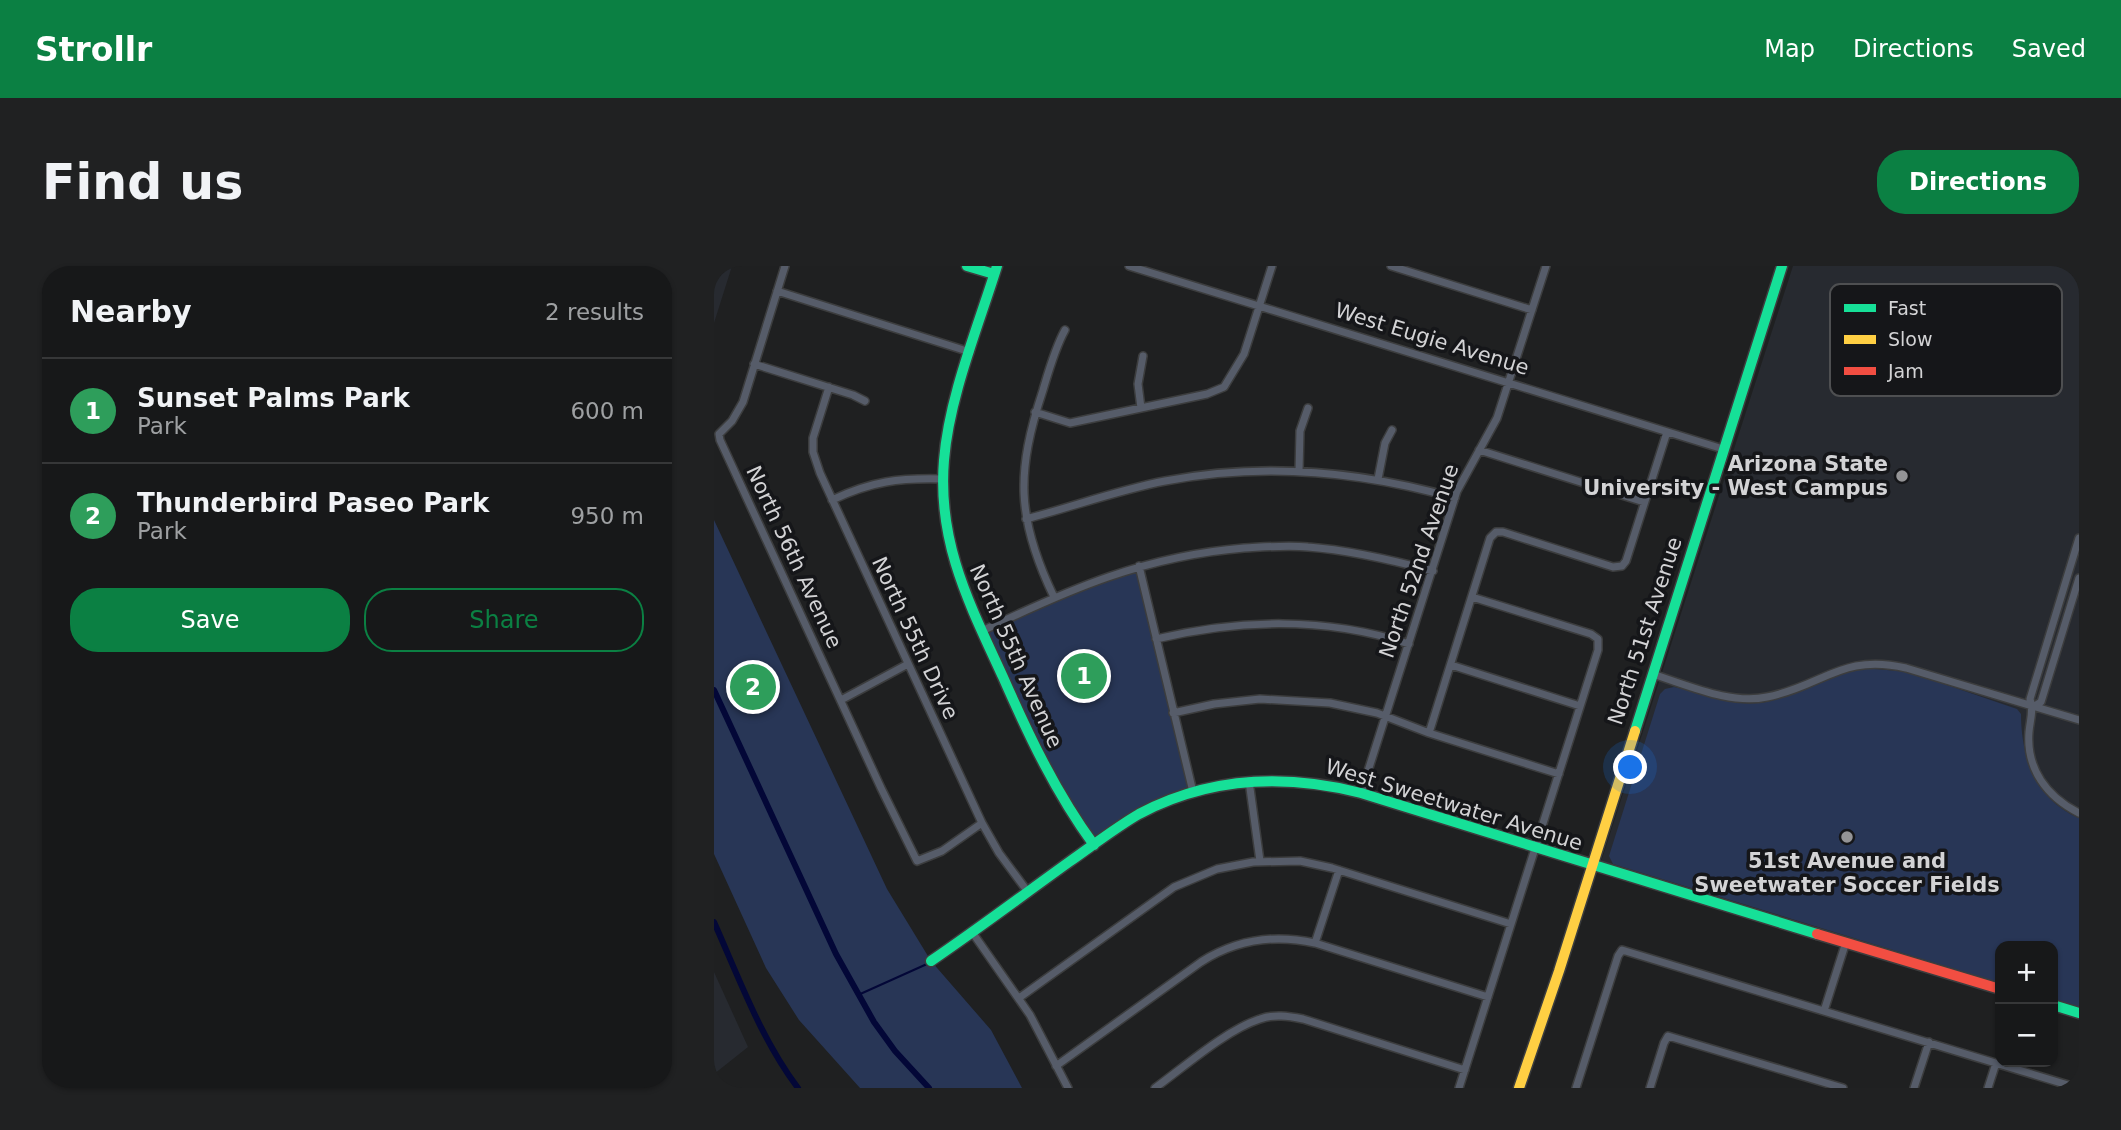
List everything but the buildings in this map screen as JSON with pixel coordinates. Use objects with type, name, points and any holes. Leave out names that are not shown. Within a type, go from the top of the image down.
[{"type":"street","name":"North 56th Avenue","points":[[785,266],[740,409],[719,434],[916,861],[942,851],[982,823]]},
{"type":"street","points":[[967,266],[996,270]]},
{"type":"street","name":"West Eugie Avenue","points":[[1129,266],[1723,449]]},
{"type":"street","points":[[1035,412],[1070,423],[1206,394],[1224,387],[1244,354],[1272,266]]},
{"type":"street","points":[[1391,266],[1532,310]]},
{"type":"street","name":"North 52nd Avenue","points":[[1361,793],[1455,498],[1464,475],[1497,418],[1546,266]]},
{"type":"street","name":"North 51st Avenue","points":[[1519,1088],[1782,266]]},
{"type":"street","name":"North 55th Avenue","points":[[996,270],[950,418],[942,480],[945,528],[950,554],[965,595],[1045,770],[1075,820],[1094,845]]},
{"type":"street","points":[[777,291],[970,352]]},
{"type":"street","points":[[1054,597],[1033,548],[1026,519],[1023,467],[1035,412],[1065,330]]},
{"type":"street","points":[[1141,408],[1138,384],[1143,356]]},
{"type":"street","points":[[754,363],[865,401]]},
{"type":"street","name":"North 55th Drive","points":[[829,387],[813,438],[813,452],[832,500],[982,823],[999,853],[1028,892]]},
{"type":"street","points":[[1299,471],[1300,431],[1308,408]]},
{"type":"street","points":[[1378,480],[1385,443],[1392,430]]},
{"type":"street","points":[[1429,733],[1490,538],[1496,532],[1503,532],[1614,567],[1622,566],[1626,561],[1667,432]]},
{"type":"street","points":[[1479,450],[1644,502]]},
{"type":"street","points":[[1026,519],[1164,481],[1234,472],[1299,471],[1378,480],[1455,498]]},
{"type":"street","points":[[832,500],[852,490],[884,481],[942,480]]},
{"type":"street","points":[[2079,538],[2030,699],[2033,707],[2029,736],[2033,767],[2049,792],[2079,813]]},
{"type":"street","points":[[982,631],[1095,580],[1139,566],[1219,550],[1306,546],[1377,556],[1433,571]]},
{"type":"street","points":[[1139,566],[1193,792]]},
{"type":"street","points":[[2033,707],[2041,702],[2079,578]]},
{"type":"street","points":[[1459,1088],[1598,650],[1598,639],[1591,634],[1472,597]]},
{"type":"street","points":[[1156,639],[1205,629],[1268,623],[1337,628],[1380,635],[1409,644]]},
{"type":"street","points":[[841,700],[908,664]]},
{"type":"street","points":[[1451,664],[1580,706]]},
{"type":"street","points":[[1652,674],[1745,699],[1767,697],[1799,687],[1836,670],[1883,664],[1906,668],[2079,720]]},
{"type":"street","points":[[1173,713],[1214,704],[1280,699],[1330,703],[1386,716],[1429,733],[1559,774]]},
{"type":"street","points":[[1249,781],[1260,861]]},
{"type":"street","name":"West Sweetwater Avenue","points":[[931,961],[1139,815],[1193,792],[1249,781],[1305,781],[1361,793],[1591,866],[1995,987]]},
{"type":"street","points":[[1019,998],[1174,887],[1217,869],[1260,861],[1300,861],[1339,870],[1511,924]]},
{"type":"street","points":[[1315,943],[1339,870]]},
{"type":"street","points":[[972,932],[1019,998],[1068,1088]]},
{"type":"street","points":[[1056,1066],[1216,952],[1254,940],[1272,938],[1315,943],[1488,997]]},
{"type":"street","points":[[1824,1011],[1846,942]]},
{"type":"street","points":[[1576,1088],[1622,950],[1995,1063]]},
{"type":"street","points":[[2058,1007],[2079,1013]]},
{"type":"street","points":[[1155,1088],[1239,1028],[1261,1018],[1275,1016],[1303,1018],[1465,1070]]},
{"type":"street","points":[[1650,1088],[1668,1036],[1843,1088]]},
{"type":"street","points":[[1914,1088],[1928,1042]]},
{"type":"street","points":[[1988,1088],[1995,1066]]},
{"type":"street","points":[[2009,1067],[2078,1088]]},
{"type":"shaded area","points":[[714,266],[732,266],[714,323]]},
{"type":"shaded area","name":"Arizona State University - West Campus","points":[[1793,266],[2079,266],[2079,1011],[2058,1005],[2058,941],[1995,941],[1995,985],[1600,865]]},
{"type":"shaded area","points":[[714,520],[887,889],[931,961],[991,1030],[1022,1088],[860,1088],[799,1020],[766,968],[714,854]]},
{"type":"shaded area","points":[[1139,566],[1193,792],[1167,801],[1094,845],[1075,820],[982,631]]},
{"type":"shaded area","name":"51st Avenue and Sweetwater Soccer Fields","points":[[1864,668],[1909,672],[2017,709],[2021,714],[2024,746],[2034,775],[2052,800],[2079,818],[2079,1007],[2058,1001],[2058,941],[1995,941],[1995,981],[1613,864],[1609,856],[1660,694],[1665,689],[1674,687],[1742,703],[1766,702]]},
{"type":"shaded area","points":[[714,972],[748,1047],[714,1074]]},
{"type":"waterway","points":[[714,690],[836,954],[874,1022],[895,1051],[929,1088]]},
{"type":"waterway","points":[[714,922],[762,1029],[798,1088]]},
{"type":"waterway","points":[[858,995],[927,964]]},
{"type":"traffic: fast","points":[[967,266],[994,274]]},
{"type":"traffic: fast","points":[[997,266],[965,362],[947,436],[943,490],[946,519],[958,573],[1013,699],[1055,785],[1094,845]]},
{"type":"traffic: fast","points":[[1635,731],[1782,266]]},
{"type":"traffic: fast","points":[[931,961],[1139,814],[1193,792],[1248,782],[1305,783],[1361,793],[1817,934]]},
{"type":"traffic: fast","points":[[2058,1007],[2079,1013]]},
{"type":"traffic: slow","points":[[1519,1088],[1635,731]]},
{"type":"traffic: jam","points":[[1817,934],[1995,987]]},
{"type":"place","name":"Arizona State University - West Campus","points":[[1902,476]]},
{"type":"place","name":"Sunset Palms Park","points":[[1084,676]]},
{"type":"place","name":"Thunderbird Paseo Park","points":[[753,687]]},
{"type":"place","name":"51st Avenue and Sweetwater Soccer Fields","points":[[1847,837]]}]
